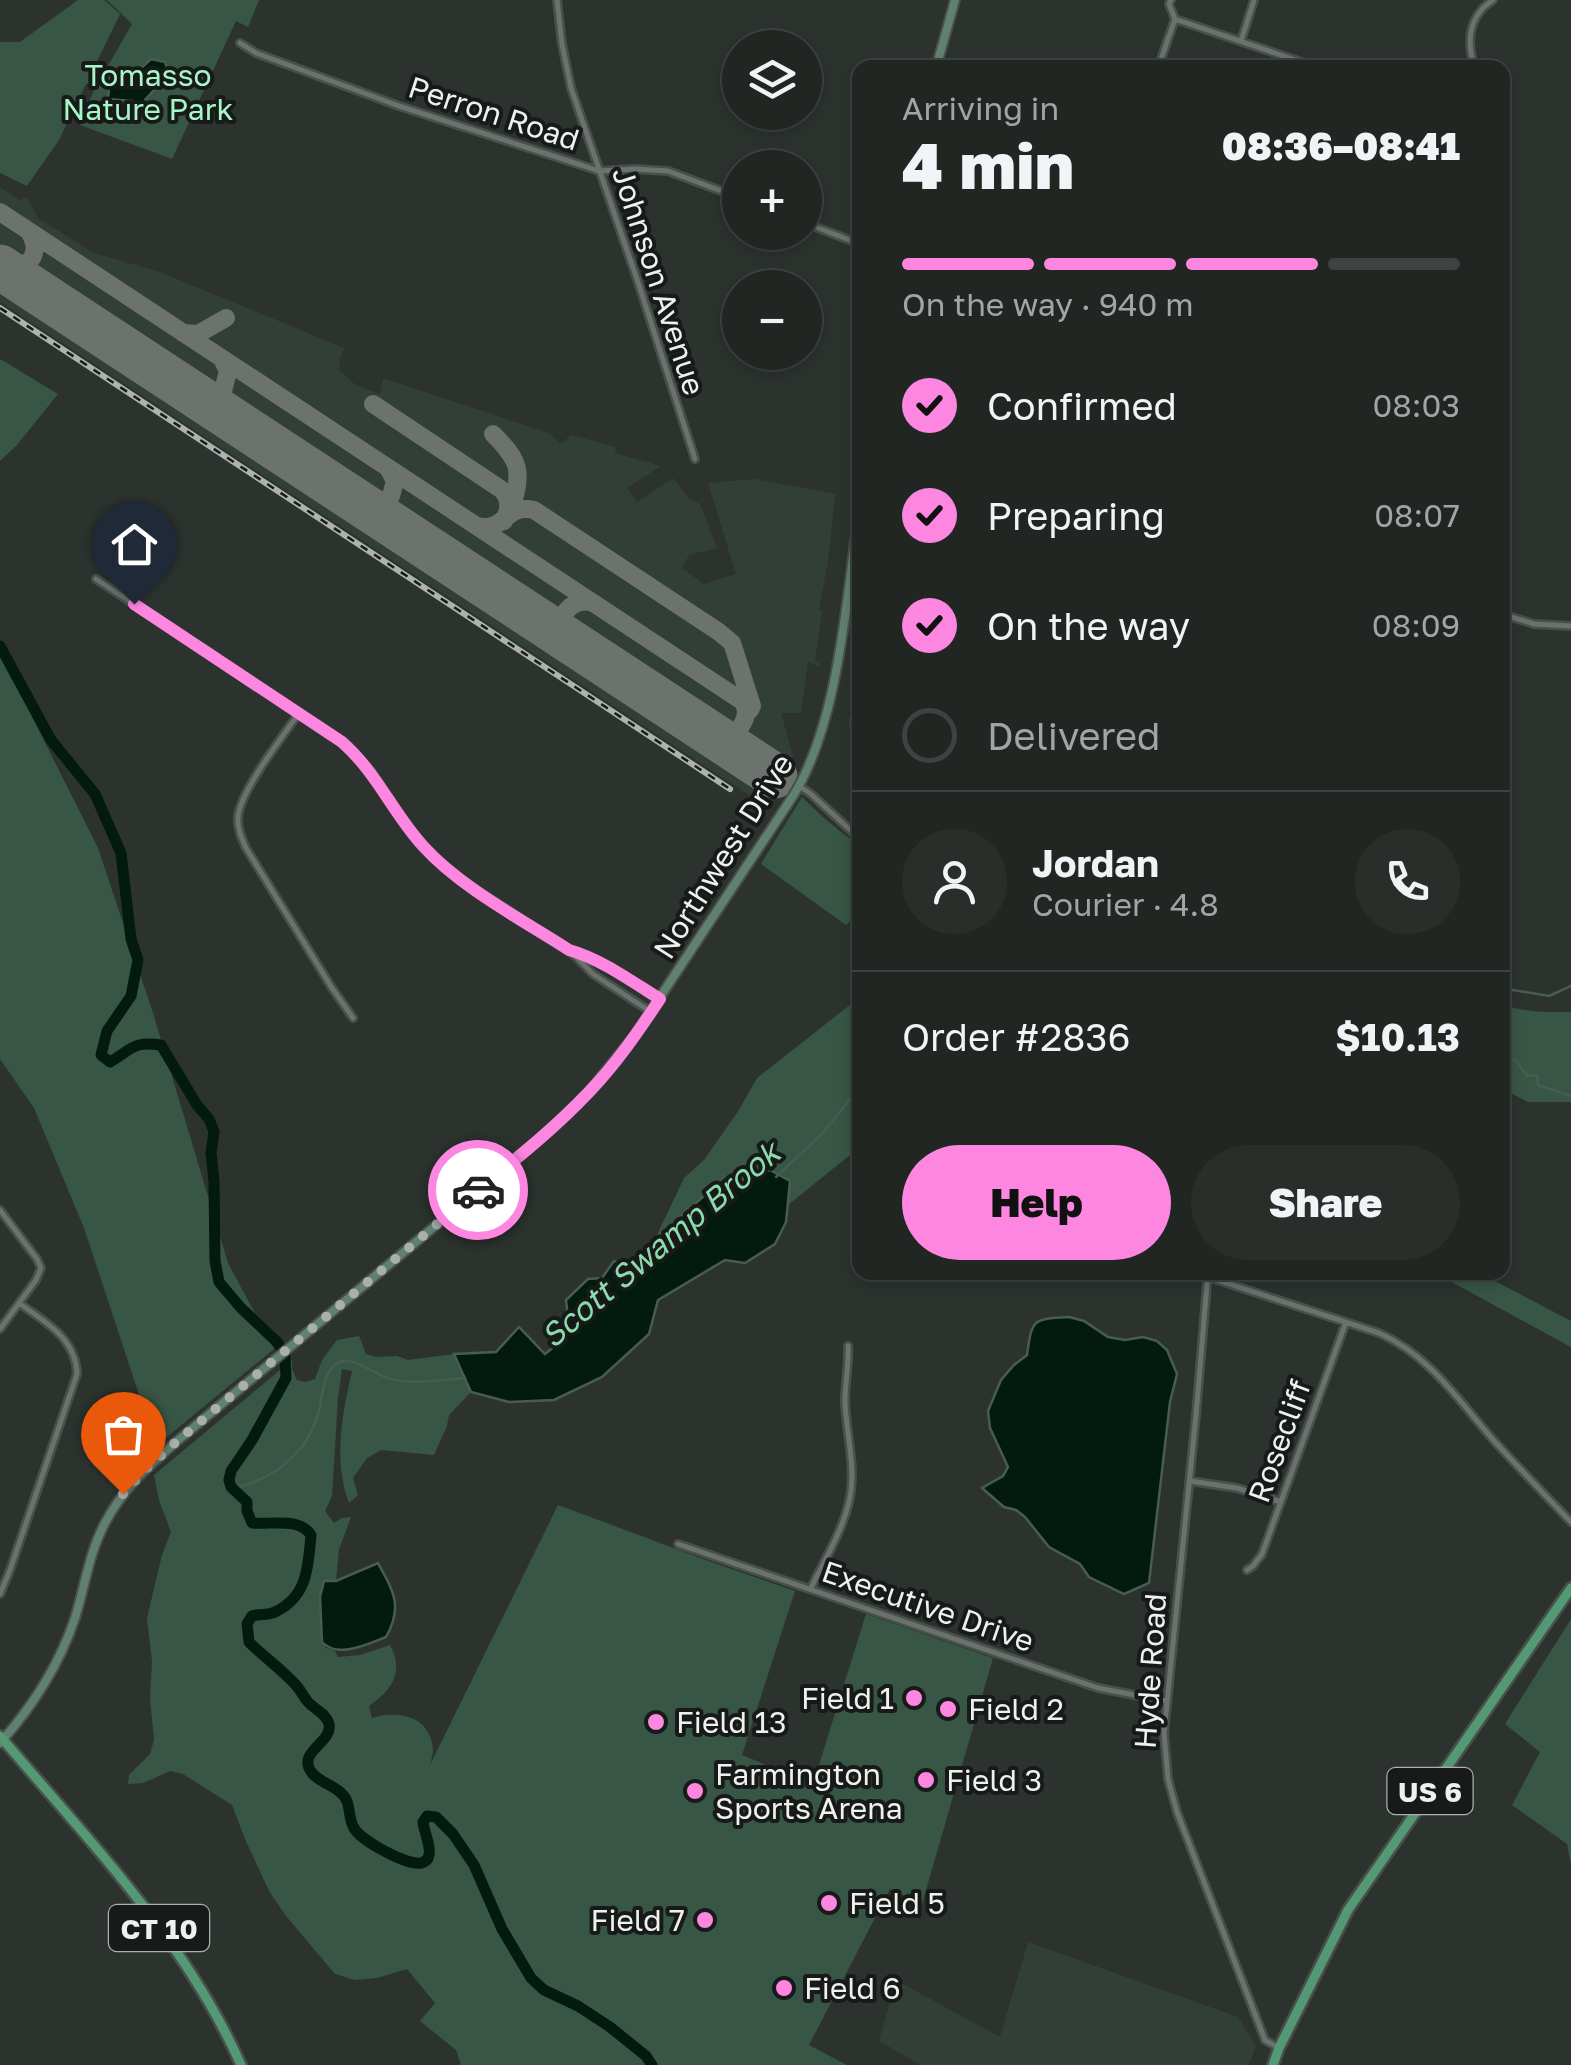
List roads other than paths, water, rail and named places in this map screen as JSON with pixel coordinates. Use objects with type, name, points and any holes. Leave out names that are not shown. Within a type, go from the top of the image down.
[{"type":"highway","name":"US 6","points":[[1273,2065],[1348,1910],[1571,1588]]},
{"type":"highway","name":"CT 10","points":[[1,1740],[150,1913],[203,1994],[241,2065]]},
{"type":"main road","points":[[938,60],[956,0]]},
{"type":"main road","name":"Northwest Drive","points":[[1,1740],[23,1718],[57,1662],[99,1535],[134,1482],[567,1114],[603,1076],[651,1012],[799,786],[815,750],[832,690],[852,557]]},
{"type":"street","name":"Johnson Avenue","points":[[557,0],[568,77],[695,459]]},
{"type":"street","points":[[1161,60],[1175,20],[1170,0]]},
{"type":"street","points":[[1241,42],[1254,0]]},
{"type":"street","points":[[1473,60],[1469,37],[1474,21],[1493,0]]},
{"type":"street","points":[[1175,20],[1295,60]]},
{"type":"street","name":"Perron Road","points":[[240,43],[398,106],[599,170],[668,171],[722,191]]},
{"type":"street","points":[[822,229],[852,241]]},
{"type":"street","points":[[96,579],[342,742],[362,761],[415,837],[436,859],[651,1012]]},
{"type":"street","points":[[1510,616],[1534,624],[1571,626]]},
{"type":"street","points":[[299,712],[244,798],[239,828],[253,859],[353,1018]]},
{"type":"street","points":[[799,786],[852,832]]},
{"type":"street","points":[[569,950],[604,965],[660,999]]},
{"type":"street","points":[[0,1210],[41,1268],[0,1329]]},
{"type":"street","name":"Hyde Road","points":[[1208,1280],[1164,1756],[1177,1812],[1265,2040],[1279,2048]]},
{"type":"street","points":[[1223,1280],[1394,1341],[1448,1386],[1571,1522]]},
{"type":"street","points":[[0,1594],[77,1374],[76,1357],[69,1344],[19,1302]]},
{"type":"street","name":"Rosecliff","points":[[1247,1570],[1262,1554],[1346,1322]]},
{"type":"street","points":[[811,1588],[849,1504],[852,1484],[845,1401],[848,1346]]},
{"type":"street","points":[[1190,1482],[1238,1488],[1281,1502]]},
{"type":"street","name":"Executive Drive","points":[[678,1544],[1098,1688],[1166,1702]]},
{"type":"water","points":[[151,59],[165,62],[167,68],[160,88],[143,102],[108,99],[113,84],[125,83]]},
{"type":"water","points":[[770,1170],[790,1181],[786,1222],[775,1244],[745,1263],[725,1260],[658,1300],[649,1334],[602,1377],[554,1400],[509,1402],[471,1392],[454,1354],[496,1352],[519,1327],[545,1354],[566,1331],[566,1300],[588,1279],[602,1278],[614,1261],[637,1272],[655,1239],[705,1195]]},
{"type":"water","points":[[1069,1317],[1084,1321],[1108,1337],[1157,1341],[1167,1350],[1177,1374],[1170,1402],[1149,1583],[1124,1594],[1089,1577],[1080,1564],[1049,1547],[1025,1517],[1004,1507],[982,1488],[1003,1476],[1008,1467],[990,1428],[988,1411],[1001,1380],[1027,1355],[1036,1323]]},
{"type":"water","points":[[378,1563],[395,1608],[386,1637],[353,1649],[329,1647],[322,1642],[320,1597],[324,1581],[336,1581]]},
{"type":"waterway","points":[[88,82],[109,89]]},
{"type":"waterway","points":[[0,646],[51,740],[95,794],[121,853],[131,939],[138,960],[131,996],[107,1031],[101,1055],[110,1062],[138,1045],[161,1045],[209,1119],[214,1132],[211,1153],[219,1282],[278,1343],[285,1357],[286,1378],[229,1480],[247,1502],[252,1523],[292,1524],[306,1529],[311,1535],[309,1558],[304,1580],[294,1598],[275,1612],[252,1616],[247,1624],[249,1642],[328,1720],[329,1730],[308,1763],[317,1777],[344,1797],[358,1833],[395,1856],[421,1863],[429,1857],[423,1822],[427,1816],[436,1817],[474,1865],[502,1929],[531,1978],[544,1990],[610,2027],[652,2065]]},
{"type":"waterway","points":[[1510,991],[1549,996],[1571,986]]},
{"type":"waterway","points":[[1510,1060],[1516,1060],[1528,1076],[1537,1075],[1538,1085],[1571,1096]]},
{"type":"waterway","name":"Scott Swamp Brook","points":[[776,1177],[822,1134],[852,1097]]},
{"type":"waterway","name":"Scott Swamp Brook","points":[[234,1489],[262,1479],[303,1446],[318,1415],[328,1375],[337,1363],[355,1363],[403,1381],[465,1378]]},
{"type":"railway","points":[[0,308],[730,789]]},
{"type":"place","name":"Field 1","points":[[914,1698]]},
{"type":"place","name":"Field 2","points":[[948,1709]]},
{"type":"place","name":"Field 13","points":[[656,1722]]},
{"type":"place","name":"Field 3","points":[[926,1780]]},
{"type":"place","name":"Farmington Sports Arena","points":[[695,1791]]},
{"type":"place","name":"Field 5","points":[[829,1903]]},
{"type":"place","name":"Field 7","points":[[705,1920]]},
{"type":"place","name":"Field 6","points":[[784,1988]]},
{"type":"park label","name":"Tomasso Nature Park","points":[[148,92]]}]
